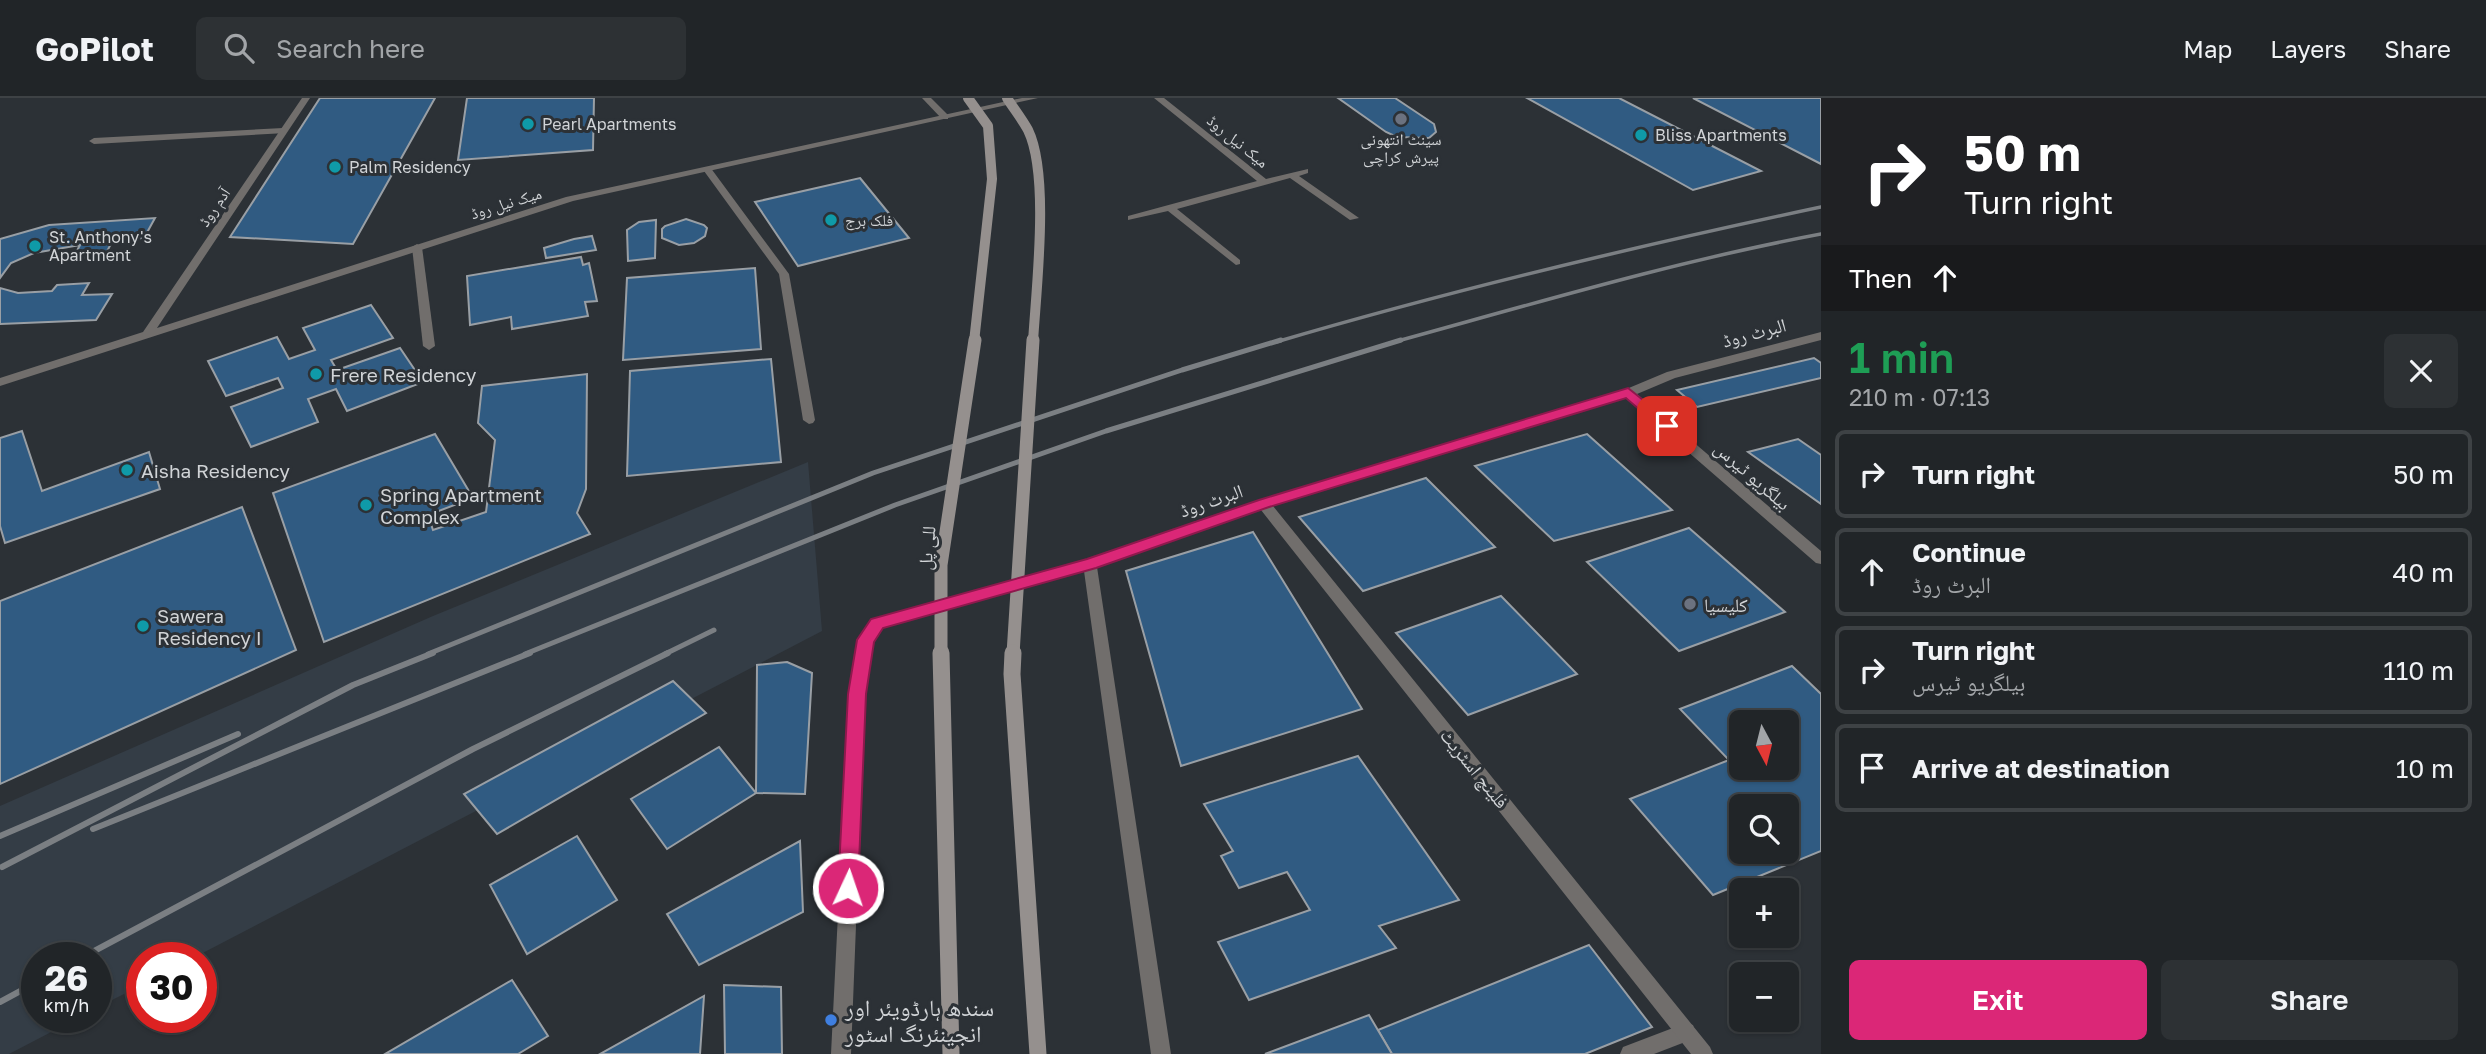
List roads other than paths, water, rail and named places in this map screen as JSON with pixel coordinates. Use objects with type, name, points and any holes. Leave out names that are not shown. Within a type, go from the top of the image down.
[{"type":"main road","name":"للی پل","points":[[951,1054],[941,670],[942,565],[980,305],[992,179],[988,126],[968,98]]},
{"type":"main road","points":[[1007,98],[1029,132],[1039,176],[1039,245],[1012,674],[1038,1054]]},
{"type":"street","name":"آدم روڈ","points":[[148,333],[306,98]]},
{"type":"street","points":[[926,98],[945,117]]},
{"type":"street","name":"میک نیل روڈ","points":[[0,382],[570,199],[1034,98]]},
{"type":"street","name":"میک نیل روڈ","points":[[1158,98],[1265,182]]},
{"type":"street","points":[[94,141],[283,131]]},
{"type":"street","points":[[707,169],[784,274],[809,420]]},
{"type":"street","name":"میک نیل روڈ","points":[[1132,218],[1305,172]]},
{"type":"street","name":"میک نیل روڈ","points":[[1292,175],[1354,218]]},
{"type":"street","points":[[1170,208],[1236,262]]},
{"type":"street","points":[[417,247],[429,346]]},
{"type":"street","name":"البرٹ روڈ","points":[[841,1054],[857,694],[865,640],[877,623],[1090,564],[1264,503],[1628,393],[1671,375],[1821,336]]},
{"type":"street","name":"بیلگریو ٹیرس","points":[[1628,393],[1821,559]]},
{"type":"street","name":"فلینچ اسٹریٹ","points":[[1264,503],[1703,1054]]},
{"type":"street","points":[[1090,564],[1161,1054]]},
{"type":"street","points":[[1630,1054],[1686,1032]]},
{"type":"railway","points":[[1276,342],[1547,269],[1821,207]]},
{"type":"railway","points":[[1399,341],[1660,270],[1821,234]]},
{"type":"railway","points":[[428,654],[873,473],[1182,370],[1281,340]]},
{"type":"railway","points":[[525,654],[895,505],[1106,431],[1399,341]]},
{"type":"railway","points":[[1394,342],[1399,341]]},
{"type":"railway","points":[[665,654],[714,630]]},
{"type":"railway","points":[[2,867],[353,685],[433,653]]},
{"type":"railway","points":[[93,829],[530,653]]},
{"type":"railway","points":[[111,942],[473,749],[668,653]]},
{"type":"railway","points":[[0,836],[238,734]]},
{"type":"railway","points":[[0,1002],[21,991]]},
{"type":"place","name":"سینٹ انتھونی پیرش کراچی","points":[[1401,119]]},
{"type":"place","name":"Pearl Apartments","points":[[528,124]]},
{"type":"place","name":"Bliss Apartments","points":[[1641,135]]},
{"type":"place","name":"Palm Residency","points":[[335,167]]},
{"type":"place","name":"فلک برج","points":[[831,220]]},
{"type":"place","name":"St. Anthony's Apartment","points":[[35,246]]},
{"type":"place","name":"Frere Residency","points":[[316,374]]},
{"type":"place","name":"Aisha Residency","points":[[127,470]]},
{"type":"place","name":"Spring Apartment Complex","points":[[366,505]]},
{"type":"place","name":"کلیسیا","points":[[1690,604]]},
{"type":"place","name":"Sawera Residency I","points":[[143,626]]},
{"type":"place","name":"سندھ ہارڈویئر اور انجینئرنگ اسٹور","points":[[831,1020]]}]
